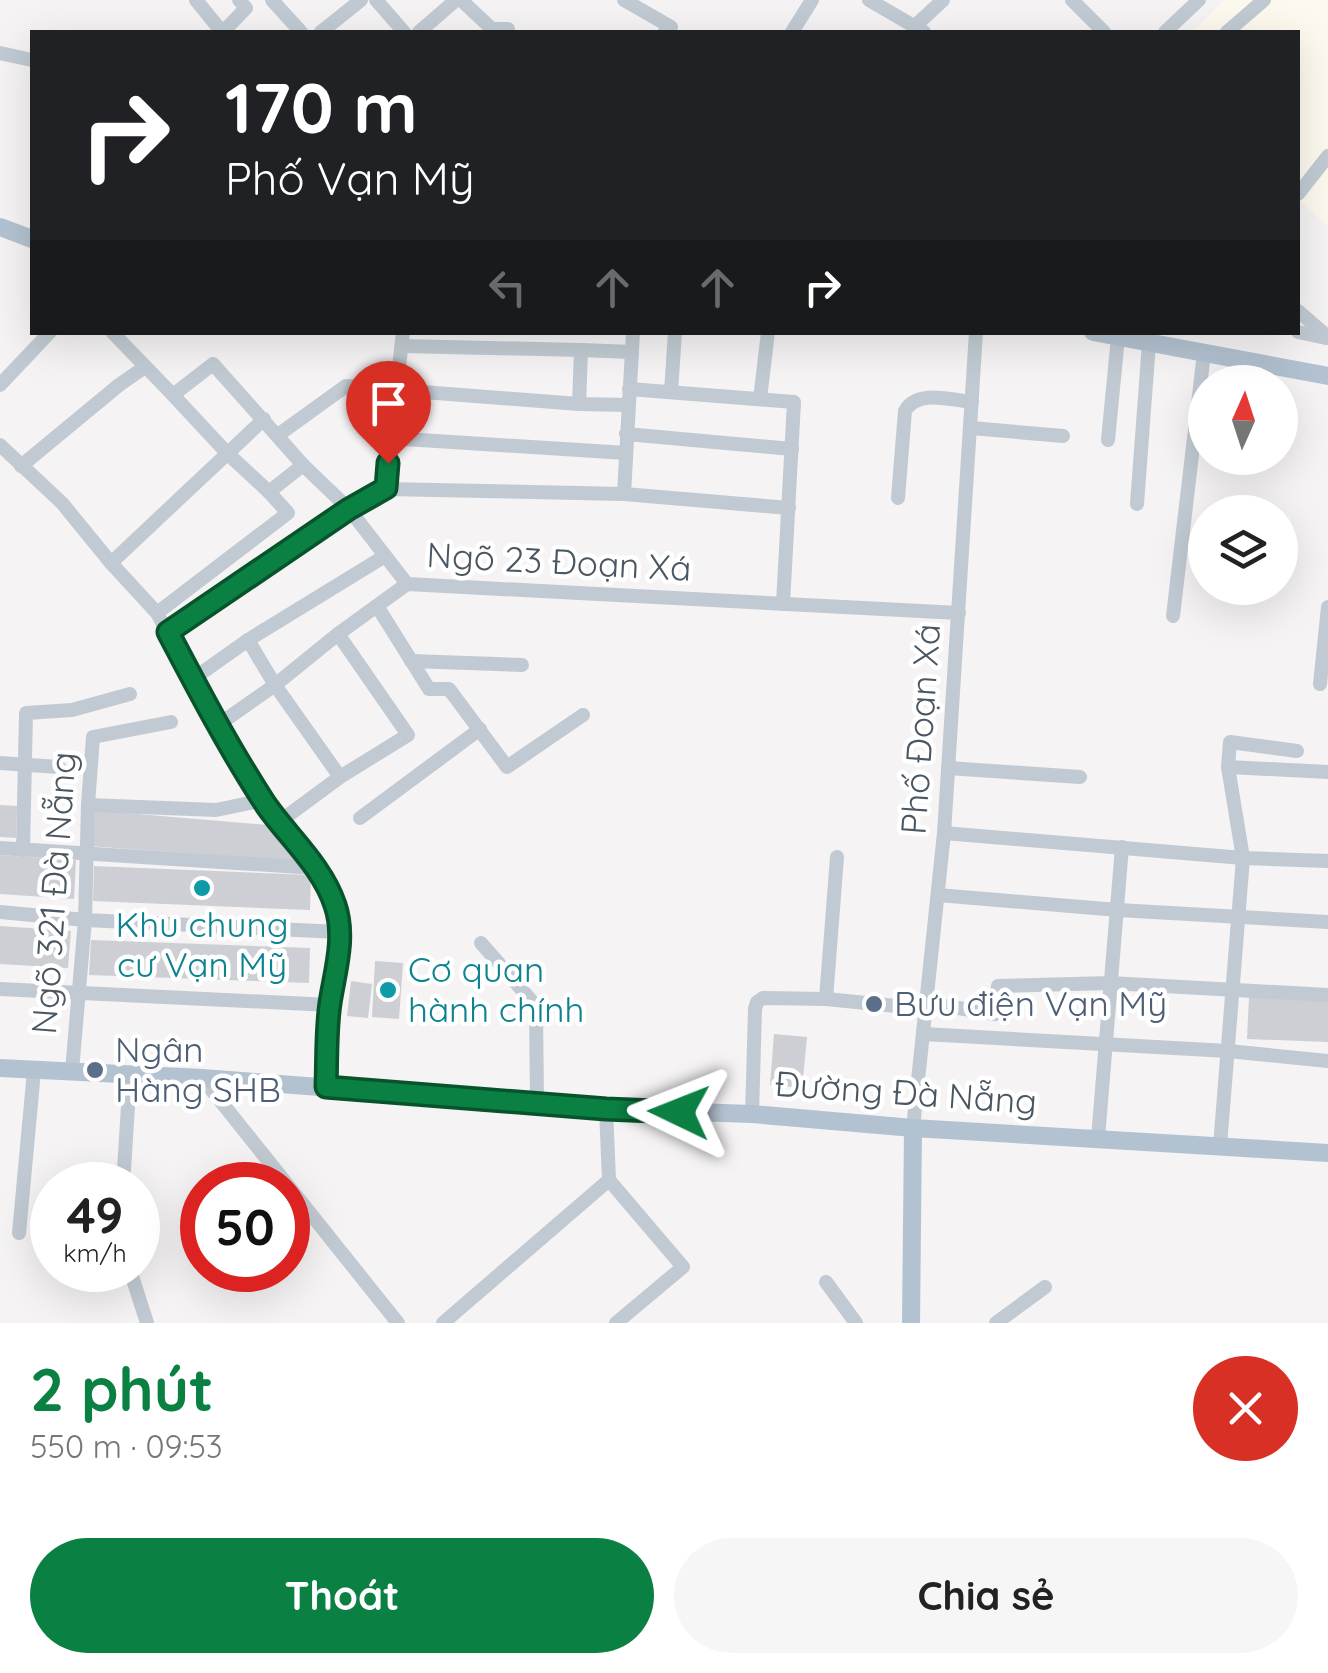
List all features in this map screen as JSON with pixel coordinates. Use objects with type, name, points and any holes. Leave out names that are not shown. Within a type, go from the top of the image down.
[{"type":"main road","points":[[0,228],[30,238]]},
{"type":"main road","points":[[1108,335],[1328,376]]},
{"type":"main road","name":"Đường Đà Nẵng","points":[[0,1068],[1328,1153]]},
{"type":"main road","points":[[911,1323],[913,1128]]},
{"type":"street","points":[[196,0],[220,30]]},
{"type":"street","points":[[224,30],[246,8],[239,0]]},
{"type":"street","points":[[272,0],[299,30]]},
{"type":"street","points":[[324,30],[361,0]]},
{"type":"street","points":[[376,0],[402,30]]},
{"type":"street","points":[[421,30],[458,0],[492,29],[508,29]]},
{"type":"street","points":[[624,0],[670,26],[667,30]]},
{"type":"street","points":[[793,30],[812,0]]},
{"type":"street","points":[[869,0],[920,29],[943,0]]},
{"type":"street","points":[[1072,0],[1102,30]]},
{"type":"street","points":[[1167,30],[1199,0]]},
{"type":"street","points":[[1229,30],[1264,0]]},
{"type":"street","points":[[0,53],[30,60]]},
{"type":"street","points":[[1300,191],[1328,156]]},
{"type":"street","points":[[1300,313],[1328,338]]},
{"type":"street","points":[[1300,332],[1328,338]]},
{"type":"street","points":[[0,385],[47,335]]},
{"type":"street","points":[[115,335],[288,513],[158,613]]},
{"type":"street","points":[[624,494],[633,335]]},
{"type":"street","points":[[671,392],[675,335]]},
{"type":"street","points":[[760,399],[768,335]]},
{"type":"street","name":"Phố Đoạn Xá","points":[[913,1128],[944,833],[976,335]]},
{"type":"street","points":[[1108,440],[1118,337]]},
{"type":"street","points":[[386,488],[402,339],[632,352]]},
{"type":"street","points":[[1136,504],[1150,343]]},
{"type":"street","points":[[579,404],[581,350]]},
{"type":"street","points":[[1174,616],[1204,353]]},
{"type":"street","name":"Ngõ 23 Đoạn Xá","points":[[174,395],[213,364],[303,465],[349,509],[406,584],[959,613]]},
{"type":"street","points":[[21,466],[145,367]]},
{"type":"street","points":[[278,435],[346,386],[579,404],[671,392],[794,402],[783,604]]},
{"type":"street","points":[[898,498],[908,405],[921,398],[972,402]]},
{"type":"street","points":[[111,563],[264,419]]},
{"type":"street","points":[[971,428],[1063,436]]},
{"type":"street","points":[[626,434],[792,449]]},
{"type":"street","points":[[389,438],[626,453]]},
{"type":"street","points":[[0,444],[62,503],[158,613],[218,725],[279,822],[316,868],[336,906],[340,932],[330,1005],[326,1087]]},
{"type":"street","points":[[269,492],[303,465]]},
{"type":"street","points":[[168,632],[386,488],[624,494],[789,508]]},
{"type":"street","points":[[192,678],[385,556]]},
{"type":"street","points":[[218,725],[406,584]]},
{"type":"street","points":[[377,606],[428,689],[450,689],[507,767],[583,715]]},
{"type":"street","points":[[1320,684],[1328,607]]},
{"type":"street","points":[[279,822],[340,777],[408,735],[338,634]]},
{"type":"street","points":[[248,640],[340,777]]},
{"type":"street","points":[[411,661],[522,664]]},
{"type":"street","points":[[23,850],[26,713],[72,710],[130,694]]},
{"type":"street","name":"Ngõ 321 Đà Nẵng","points":[[72,1071],[85,920],[94,737],[171,722]]},
{"type":"street","points":[[360,818],[480,729]]},
{"type":"street","points":[[1220,1146],[1243,858],[1228,767],[1230,742],[1297,751]]},
{"type":"street","points":[[0,763],[59,767]]},
{"type":"street","points":[[1228,767],[1328,772]]},
{"type":"street","points":[[948,768],[1080,777]]},
{"type":"street","points":[[88,805],[216,810],[264,800]]},
{"type":"street","points":[[944,833],[1243,858],[1328,861]]},
{"type":"street","points":[[1098,1138],[1122,847]]},
{"type":"street","points":[[0,848],[316,868]]},
{"type":"street","points":[[826,999],[837,856]]},
{"type":"street","points":[[938,895],[1328,922]]},
{"type":"street","points":[[0,912],[340,932]]},
{"type":"street","points":[[482,944],[536,1006],[538,1102]]},
{"type":"street","points":[[752,1114],[755,1009],[763,998],[826,999],[995,1014],[998,986],[1110,983],[1328,995]]},
{"type":"street","points":[[0,990],[330,1005]]},
{"type":"street","points":[[924,1034],[1328,1060]]},
{"type":"street","points":[[19,1233],[34,1070]]},
{"type":"street","points":[[124,1162],[130,1075]]},
{"type":"street","points":[[202,1078],[398,1323]]},
{"type":"street","points":[[606,1109],[609,1180],[683,1267],[616,1323]]},
{"type":"street","points":[[450,1321],[609,1180]]},
{"type":"street","points":[[826,1282],[856,1323]]},
{"type":"street","points":[[1001,1322],[1045,1286]]},
{"type":"street","points":[[137,1292],[147,1323]]},
{"type":"shaded area","points":[[1225,0],[1328,0],[1328,226],[1300,201],[1300,30],[1194,30]]},
{"type":"building","points":[[0,805],[17,806],[16,838],[0,837]]},
{"type":"building","name":"Khu chung cư Vạn Mỹ","points":[[90,810],[268,825],[306,862],[88,846]]},
{"type":"building","name":"Khu chung cư Vạn Mỹ","points":[[0,855],[76,860],[74,899],[0,894]]},
{"type":"building","name":"Khu chung cư Vạn Mỹ","points":[[94,866],[311,875],[310,910],[93,901]]},
{"type":"building","name":"Khu chung cư Vạn Mỹ","points":[[0,926],[71,931],[68,968],[0,964]]},
{"type":"building","name":"Khu chung cư Vạn Mỹ","points":[[91,940],[310,948],[309,983],[89,975]]},
{"type":"building","name":"Cơ quan hành chính","points":[[375,961],[403,963],[399,1019],[372,1017]]},
{"type":"building","points":[[351,981],[372,984],[368,1018],[347,1016]]},
{"type":"building","points":[[1249,997],[1328,1000],[1328,1042],[1247,1039]]},
{"type":"building","points":[[774,1034],[807,1037],[802,1088],[770,1085]]},
{"type":"place","name":"Khu chung cư Vạn Mỹ","points":[[202,888]]},
{"type":"place","name":"Cơ quan hành chính","points":[[388,990]]},
{"type":"place","name":"Bưu điện Vạn Mỹ","points":[[874,1004]]},
{"type":"place","name":"Ngân Hàng SHB","points":[[95,1070]]},
{"type":"route","points":[[388,463],[386,488],[168,632],[218,725],[279,822],[316,868],[336,906],[340,932],[330,1005],[326,1087],[679,1112]]}]
